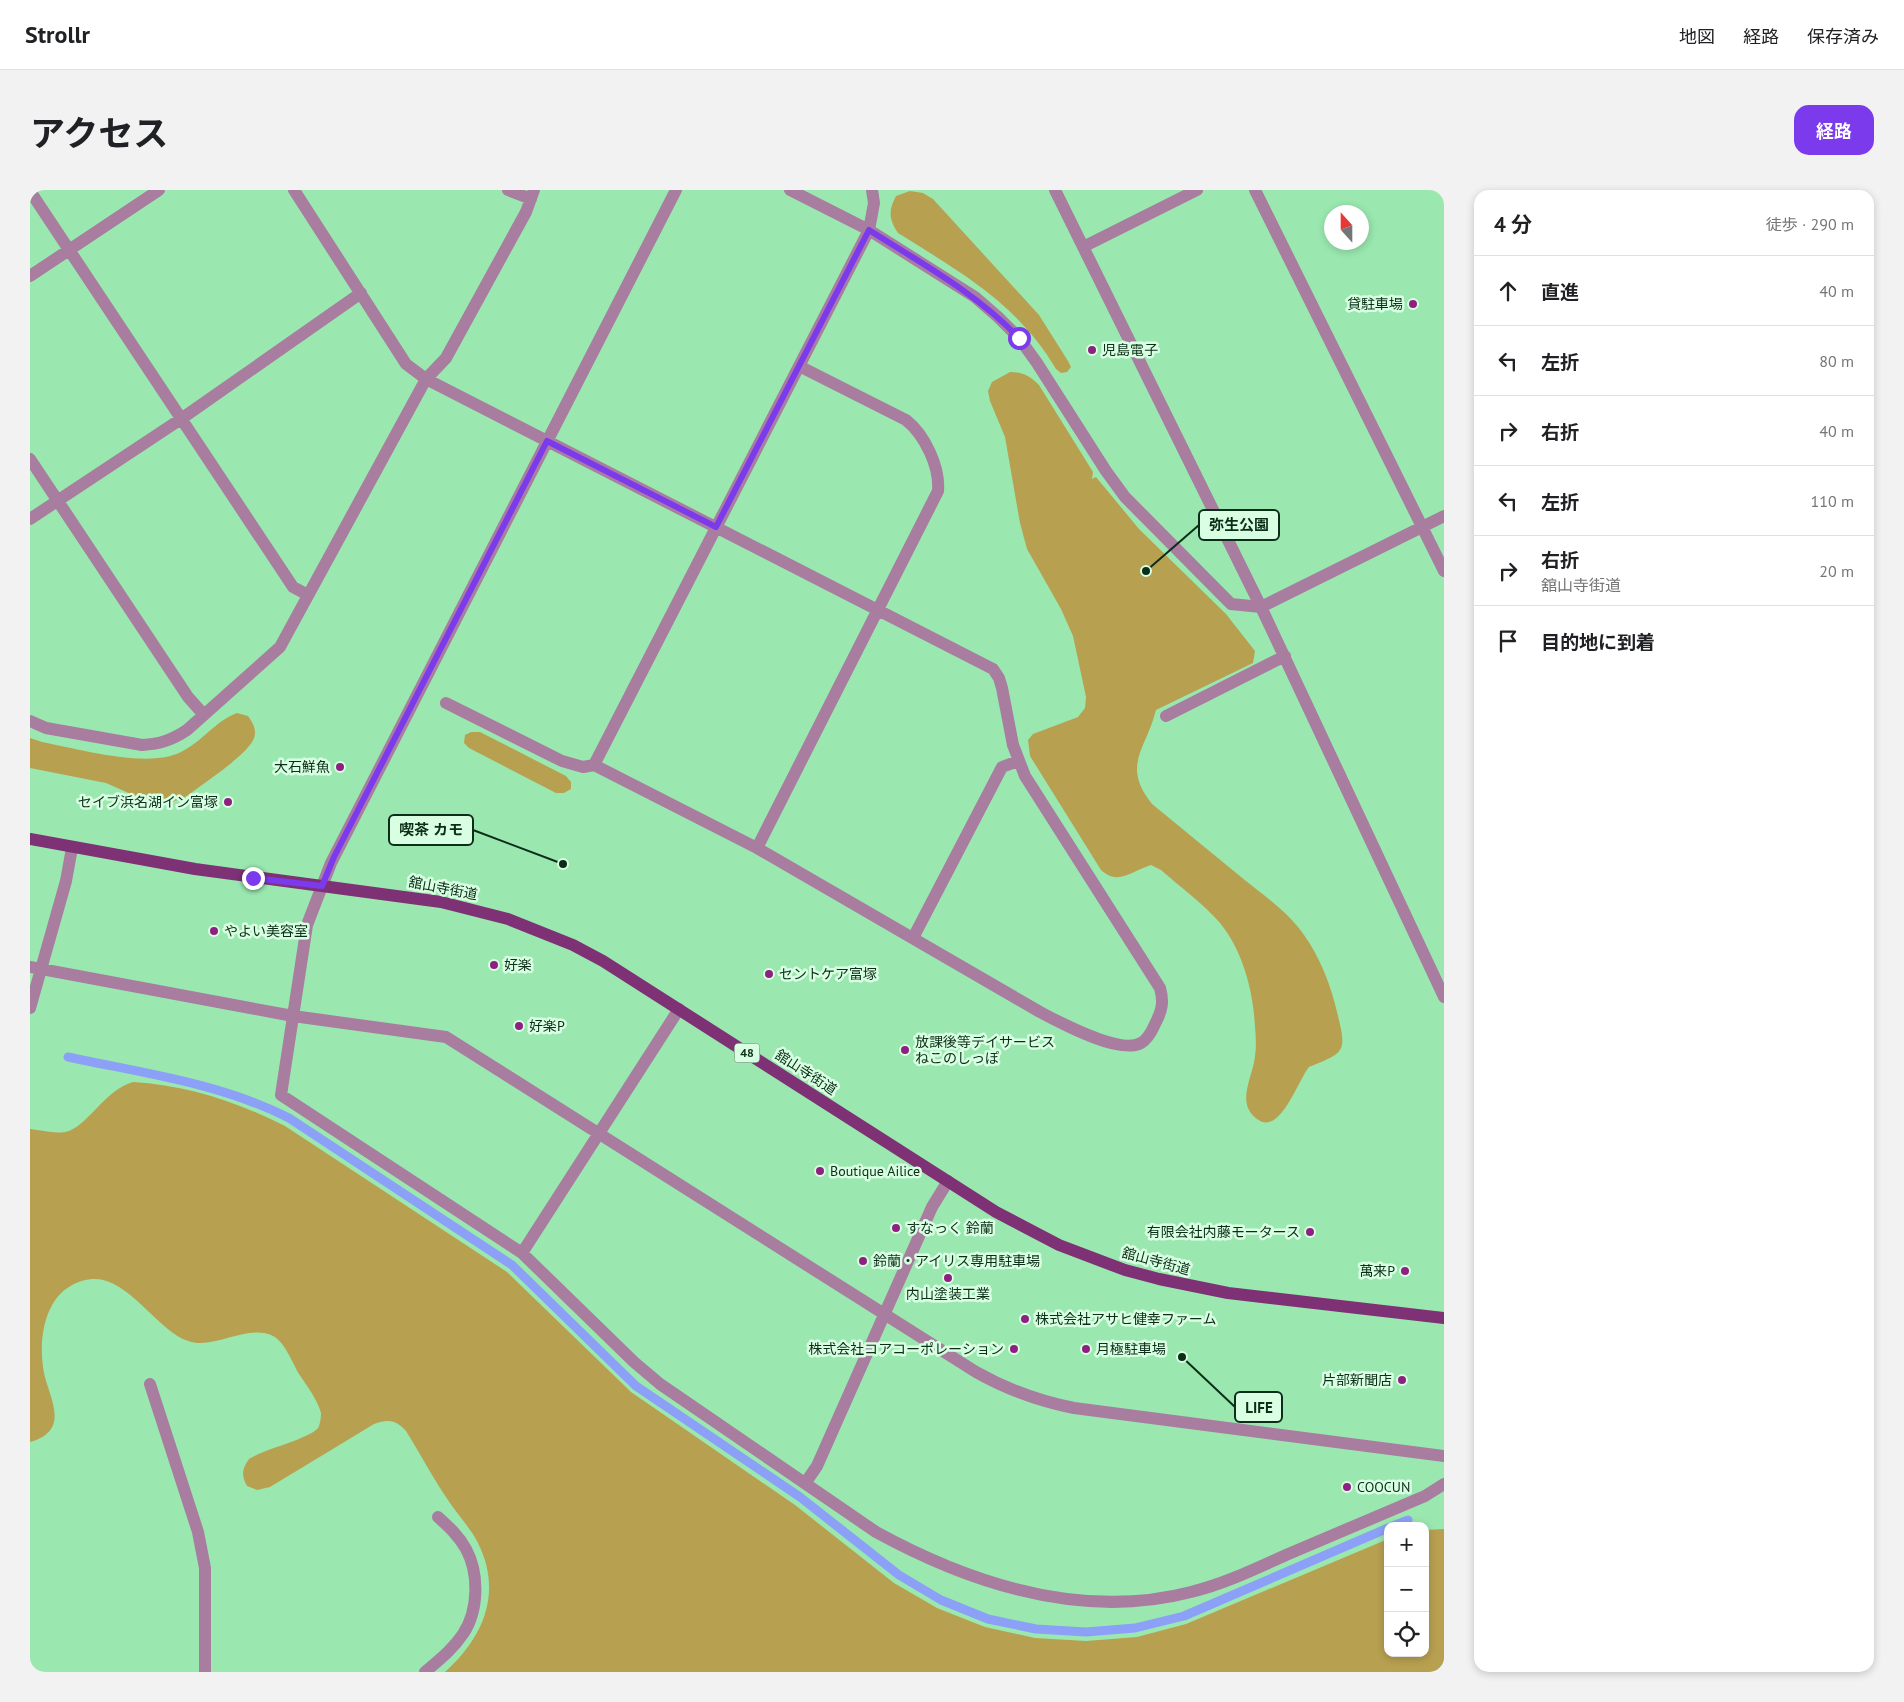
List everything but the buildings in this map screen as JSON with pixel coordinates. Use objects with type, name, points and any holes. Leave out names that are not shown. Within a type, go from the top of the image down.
[{"type":"main road","name":"舘山寺街道","points":[[30,839],[194,869],[441,902],[508,919],[541,931],[588,953],[948,1181],[1027,1229],[1059,1245],[1125,1270],[1193,1287],[1228,1293],[1444,1318]]},
{"type":"street","points":[[30,276],[159,190]]},
{"type":"street","points":[[294,190],[406,364],[426,380],[993,669],[999,678],[1002,688],[1018,761],[1160,988],[1163,998],[1162,1010],[1150,1034],[1143,1042],[1133,1046],[1092,1036],[1040,1012],[757,848],[594,765],[583,767],[562,761],[446,702]]},
{"type":"street","points":[[30,721],[46,728],[142,744],[158,744],[174,739],[204,715],[280,647],[426,380],[446,358],[533,195],[508,190]]},
{"type":"street","points":[[676,190],[334,857],[307,925],[282,1095],[522,1252],[646,1374],[806,1482],[876,1532],[904,1547],[962,1572],[1056,1598],[1124,1603],[1158,1599],[1224,1582],[1425,1496],[1444,1484]]},
{"type":"street","points":[[790,190],[869,230],[975,298],[998,317],[1019,338],[1037,363],[1106,471],[1130,503],[1231,604],[1261,607],[1444,516]]},
{"type":"street","points":[[594,765],[869,230],[874,203],[872,190]]},
{"type":"street","points":[[1055,190],[1285,656],[1444,997]]},
{"type":"street","points":[[1083,247],[1198,190]]},
{"type":"street","points":[[1255,190],[1444,571]]},
{"type":"street","points":[[30,192],[293,587],[308,595]]},
{"type":"street","points":[[30,519],[181,419],[360,293]]},
{"type":"street","points":[[757,848],[935,501],[939,486],[936,472],[916,428],[906,420],[799,366]]},
{"type":"street","points":[[30,459],[188,697],[204,715]]},
{"type":"street","points":[[1166,716],[1285,656]]},
{"type":"street","points":[[913,938],[1002,767],[1018,761]]},
{"type":"street","points":[[30,1008],[36,968],[66,881],[72,848]]},
{"type":"street","points":[[36,968],[293,1016],[446,1036],[976,1372],[1006,1389],[1039,1401],[1074,1408],[1444,1456]]},
{"type":"street","points":[[522,1252],[679,1009]]},
{"type":"street","points":[[806,1482],[817,1466],[932,1207],[948,1181]]},
{"type":"street","points":[[150,1384],[200,1541],[205,1568],[205,1672]]},
{"type":"street","points":[[425,1672],[451,1649],[464,1632],[472,1612],[476,1591],[473,1569],[466,1549],[454,1531],[438,1517]]},
{"type":"shaded area","points":[[910,191],[923,193],[933,199],[1039,315],[1071,367],[1067,372],[1061,373],[1056,369],[1024,325],[986,291],[898,233],[891,219],[892,206],[896,196]]},
{"type":"shaded area","points":[[1010,372],[1026,375],[1039,385],[1093,472],[1092,479],[1096,477],[1139,529],[1226,614],[1255,651],[1253,663],[1156,710],[1142,747],[1137,768],[1138,778],[1143,790],[1152,804],[1269,899],[1298,927],[1320,962],[1328,982],[1335,1002],[1342,1035],[1341,1049],[1330,1058],[1309,1067],[1288,1105],[1273,1120],[1265,1122],[1257,1119],[1247,1105],[1247,1089],[1256,1051],[1254,1014],[1247,978],[1239,954],[1227,933],[1220,923],[1199,902],[1161,870],[1151,865],[1119,877],[1107,875],[1101,870],[1030,756],[1028,740],[1033,734],[1078,717],[1085,708],[1086,697],[1073,636],[1061,609],[1027,549],[1020,523],[1005,437],[990,401],[988,391],[992,382]]},
{"type":"shaded area","points":[[237,713],[248,716],[253,724],[255,735],[250,745],[234,761],[184,798],[161,805],[151,803],[106,783],[30,768],[30,738],[94,753],[151,759],[167,757],[189,748],[222,721]]},
{"type":"shaded area","points":[[471,732],[480,732],[566,776],[571,782],[571,789],[564,793],[556,793],[469,748],[464,743],[465,735]]},
{"type":"shaded area","points":[[133,1082],[192,1091],[249,1109],[285,1126],[507,1272],[631,1392],[795,1505],[894,1583],[937,1608],[985,1627],[1035,1638],[1086,1641],[1137,1637],[1186,1624],[1384,1541],[1384,1657],[1429,1657],[1429,1530],[1444,1529],[1444,1672],[445,1672],[470,1645],[479,1629],[489,1597],[489,1579],[478,1543],[444,1494],[402,1427],[392,1422],[383,1421],[374,1424],[270,1487],[257,1490],[247,1486],[243,1472],[249,1459],[306,1436],[318,1428],[320,1421],[321,1413],[314,1398],[284,1346],[271,1335],[251,1333],[208,1342],[188,1341],[176,1335],[130,1294],[117,1286],[105,1280],[92,1279],[76,1283],[64,1290],[48,1314],[44,1328],[42,1358],[44,1373],[55,1413],[52,1428],[47,1434],[30,1442],[30,1129],[56,1133],[73,1129],[122,1087]]},
{"type":"waterway","points":[[68,1057],[181,1080],[236,1096],[289,1118],[512,1265],[636,1386],[800,1497],[899,1575],[941,1600],[988,1619],[1036,1629],[1086,1632],[1135,1628],[1184,1616],[1384,1530]]},
{"type":"waterway","points":[[1403,1522],[1408,1520]]},
{"type":"place","name":"貸駐車場","points":[[1413,304]]},
{"type":"place","name":"児島電子","points":[[1092,350]]},
{"type":"place","name":"弥生公園","points":[[1146,571]]},
{"type":"place","name":"大石鮮魚","points":[[340,767]]},
{"type":"place","name":"セイブ浜名湖イン富塚","points":[[228,802]]},
{"type":"place","name":"喫茶 カモ","points":[[563,864]]},
{"type":"place","name":"やよい美容室","points":[[214,931]]},
{"type":"place","name":"好楽","points":[[494,965]]},
{"type":"place","name":"セントケア富塚","points":[[769,974]]},
{"type":"place","name":"好楽P","points":[[519,1026]]},
{"type":"place","name":"放課後等デイサービス ねこのしっぽ","points":[[905,1050]]},
{"type":"place","name":"Boutique Ailice","points":[[820,1171]]},
{"type":"place","name":"すなっく 鈴蘭","points":[[896,1228]]},
{"type":"place","name":"有限会社内藤モータース","points":[[1310,1232]]},
{"type":"place","name":"鈴蘭・アイリス専用駐車場","points":[[863,1261]]},
{"type":"place","name":"萬来P","points":[[1405,1271]]},
{"type":"place","name":"内山塗装工業","points":[[948,1278]]},
{"type":"place","name":"株式会社アサヒ健幸ファーム","points":[[1025,1319]]},
{"type":"place","name":"株式会社コアコーポレーション","points":[[1014,1349]]},
{"type":"place","name":"月極駐車場","points":[[1086,1349]]},
{"type":"place","name":"LIFE","points":[[1182,1357]]},
{"type":"place","name":"片部新聞店","points":[[1402,1380]]},
{"type":"place","name":"COOCUN","points":[[1347,1487]]},
{"type":"route","points":[[253,878],[322,886],[334,857],[547,441],[716,527],[869,230],[975,298],[1019,338]]}]
